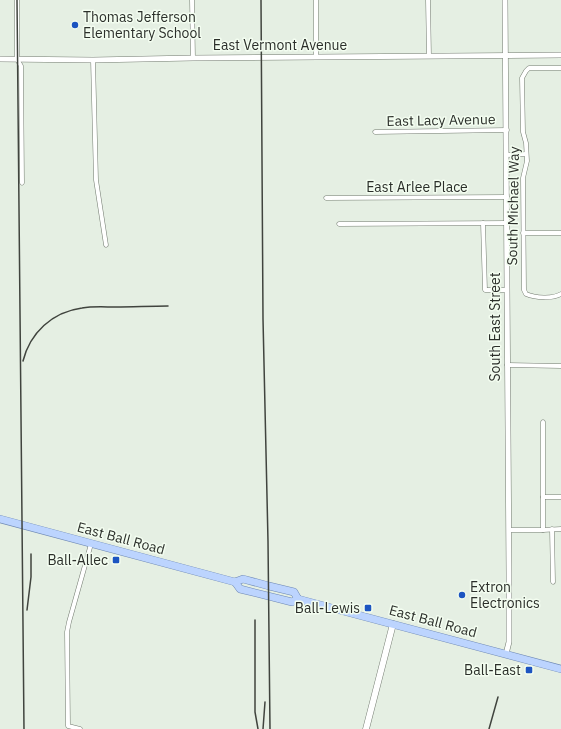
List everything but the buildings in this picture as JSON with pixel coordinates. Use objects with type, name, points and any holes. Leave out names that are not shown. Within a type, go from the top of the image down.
[{"type":"main road","name":"East Ball Road","points":[[0,519],[235,582],[243,579],[294,592],[298,599],[561,669]]},
{"type":"main road","points":[[366,729],[394,624]]},
{"type":"street","points":[[17,0],[17,59],[21,66],[22,183]]},
{"type":"street","points":[[192,0],[193,58]]},
{"type":"street","points":[[316,0],[316,57]]},
{"type":"street","points":[[428,0],[429,56]]},
{"type":"street","name":"South East Street","points":[[505,0],[509,530],[509,642],[506,654]]},
{"type":"street","name":"East Vermont Avenue","points":[[0,59],[93,60],[561,55]]},
{"type":"street","points":[[93,60],[96,180],[106,246]]},
{"type":"street","name":"South Michael Way","points":[[561,68],[534,68],[526,71],[522,78],[523,132],[526,143],[526,167],[523,178],[524,286],[526,294],[535,296],[555,296],[561,294]]},
{"type":"street","name":"East Lacy Avenue","points":[[375,132],[507,130]]},
{"type":"street","points":[[507,155],[526,154]]},
{"type":"street","name":"East Arlee Place","points":[[326,198],[507,197]]},
{"type":"street","points":[[483,223],[485,290],[507,290]]},
{"type":"street","points":[[339,224],[507,223]]},
{"type":"street","points":[[523,233],[561,233]]},
{"type":"street","points":[[507,366],[561,366]]},
{"type":"street","points":[[543,422],[543,530]]},
{"type":"street","points":[[543,497],[561,497]]},
{"type":"street","points":[[552,529],[553,582]]},
{"type":"street","points":[[509,530],[561,529]]},
{"type":"street","points":[[80,729],[68,726],[67,632],[91,544]]},
{"type":"railway","points":[[17,0],[24,729]]},
{"type":"railway","points":[[261,0],[263,319],[268,541],[270,729]]},
{"type":"railway","points":[[23,361],[26,351],[37,333],[52,319],[71,310],[90,307],[168,306]]},
{"type":"railway","points":[[27,610],[31,577],[31,554]]},
{"type":"railway","points":[[255,620],[255,712],[258,729]]},
{"type":"railway","points":[[489,729],[498,697]]},
{"type":"railway","points":[[263,729],[265,702]]},
{"type":"place","name":"Thomas Jefferson Elementary School","points":[[75,25]]},
{"type":"place","name":"Ball-Allec","points":[[116,560]]},
{"type":"place","name":"Extron Electronics","points":[[462,595]]},
{"type":"place","name":"Ball-Lewis","points":[[368,608]]},
{"type":"place","name":"Ball-East","points":[[529,670]]}]
